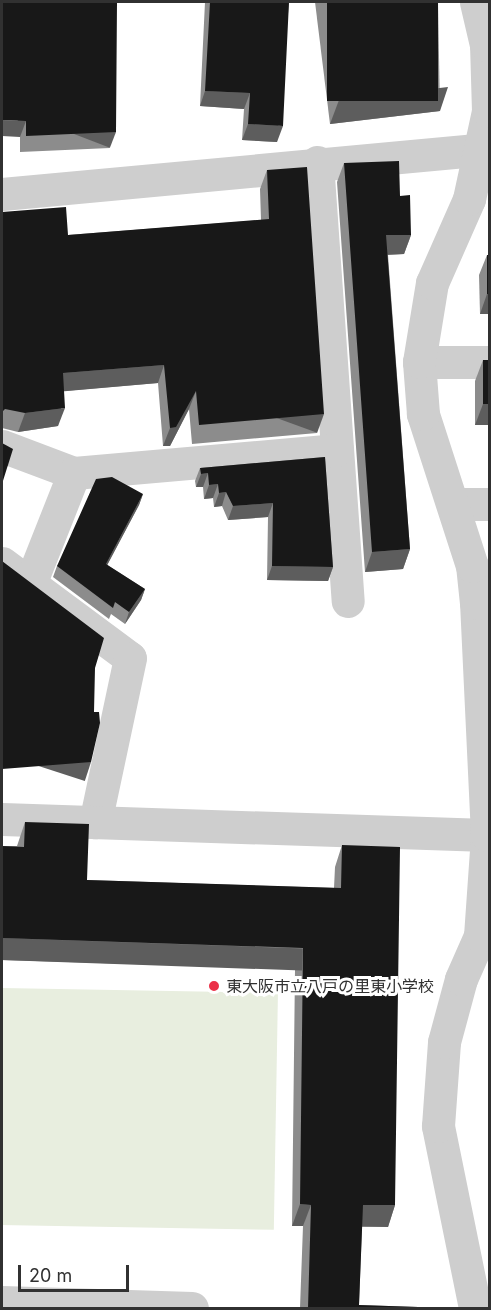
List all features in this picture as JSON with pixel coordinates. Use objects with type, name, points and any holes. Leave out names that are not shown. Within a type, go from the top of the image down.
[{"type":"street","points":[[475,1308],[478,1255],[438,1126],[444,1042],[461,979],[480,936],[487,835],[484,661],[472,566],[423,414],[419,362],[432,283],[469,199],[485,150],[488,111],[486,45],[476,2]]},
{"type":"street","points":[[2,194],[317,162],[485,150]]},
{"type":"street","points":[[317,162],[348,602]]},
{"type":"street","points":[[419,362],[489,362]]},
{"type":"street","points":[[2,446],[74,473],[337,450]]},
{"type":"street","points":[[30,584],[74,473]]},
{"type":"street","points":[[453,504],[489,504]]},
{"type":"street","points":[[2,563],[130,658],[95,822]]},
{"type":"street","points":[[2,819],[487,835]]},
{"type":"street","points":[[2,1302],[192,1308]]},
{"type":"green space","points":[[2,988],[278,993],[274,1230],[2,1225]]},
{"type":"building","points":[[2,2],[117,2],[116,132],[26,136],[26,121],[2,120]]},
{"type":"building","points":[[210,2],[289,2],[283,126],[248,124],[250,93],[205,91]]},
{"type":"building","points":[[327,2],[438,2],[438,101],[327,101]]},
{"type":"building","points":[[399,161],[400,196],[410,195],[411,235],[386,235],[410,549],[372,552],[344,163]]},
{"type":"building","points":[[307,167],[324,414],[199,425],[196,391],[176,427],[170,428],[164,365],[63,373],[65,408],[25,413],[5,409],[2,412],[2,212],[66,207],[68,235],[269,219],[267,170]]},
{"type":"building","points":[[487,255],[489,255],[489,294],[487,294]]},
{"type":"building","points":[[483,360],[489,360],[489,404],[483,404]]},
{"type":"building","points":[[2,443],[13,449],[2,484]]},
{"type":"building","points":[[325,457],[333,567],[272,566],[273,503],[233,506],[226,492],[219,493],[218,484],[209,485],[208,473],[201,474],[200,468]]},
{"type":"building","points":[[112,477],[143,494],[106,564],[145,589],[129,612],[115,602],[113,608],[57,566],[96,479]]},
{"type":"building","points":[[2,561],[104,638],[95,668],[94,712],[99,712],[100,723],[91,762],[2,769]]},
{"type":"building","points":[[25,822],[89,824],[87,880],[341,888],[342,845],[400,847],[395,1205],[363,1205],[359,1305],[448,1308],[308,1308],[311,1205],[300,1204],[303,948],[2,938],[2,846],[24,847]]},
{"type":"place","name":"東大阪市立八戸の里東小学校","points":[[214,986]]}]
